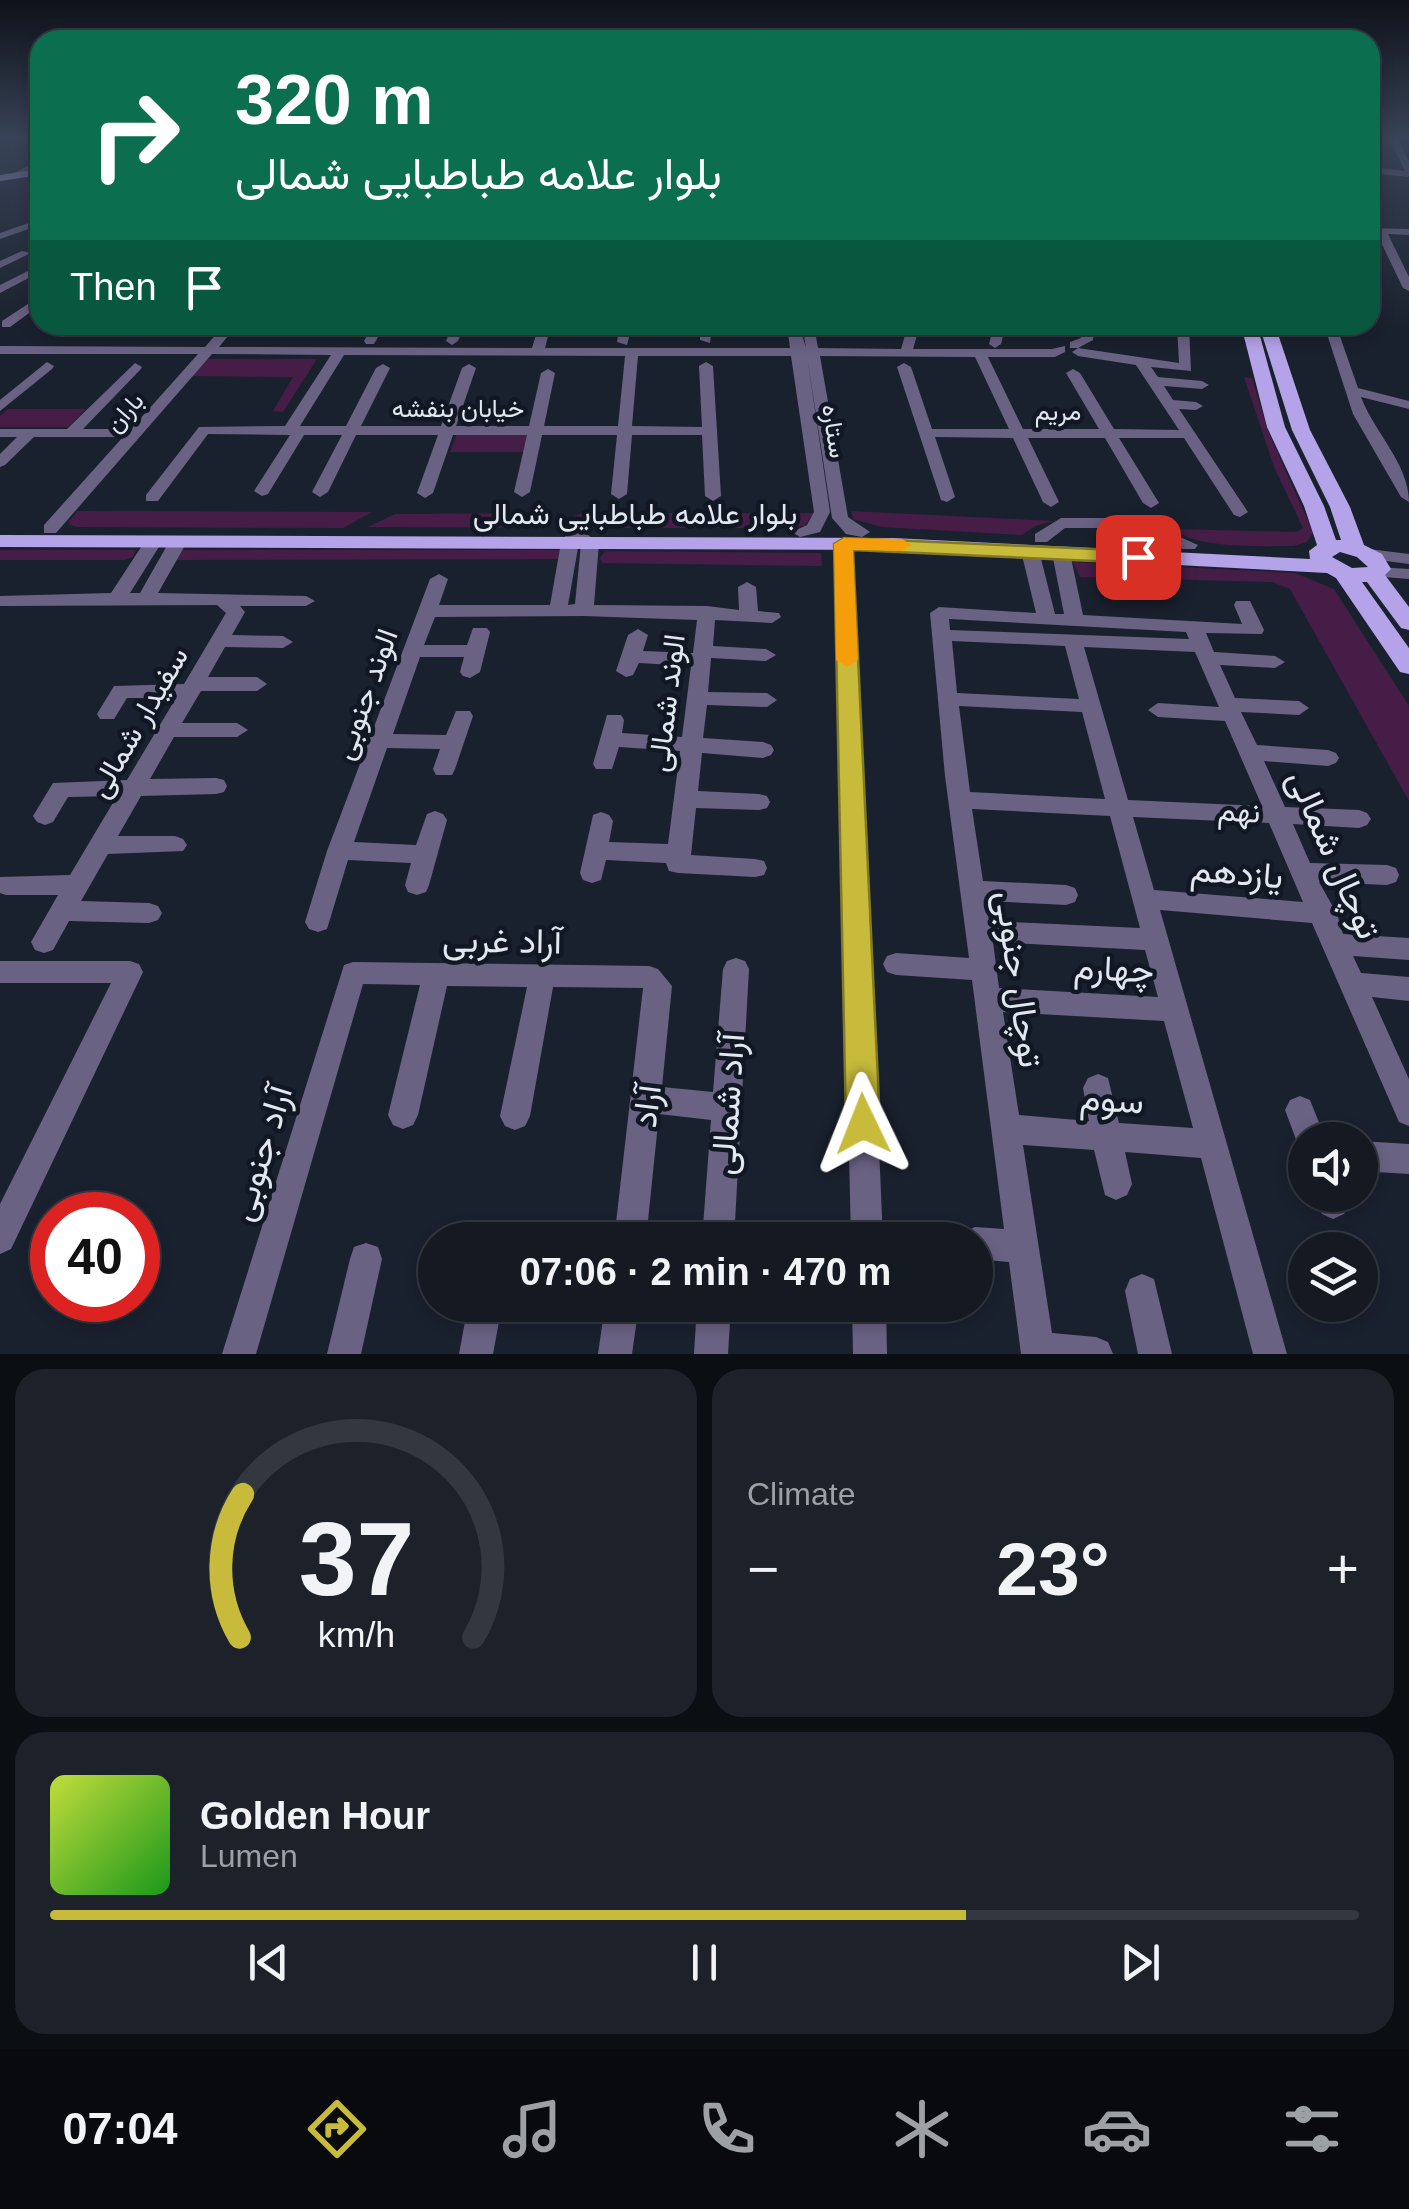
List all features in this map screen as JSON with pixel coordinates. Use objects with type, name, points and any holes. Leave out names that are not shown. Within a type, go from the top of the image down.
[{"type":"main road","points":[[1252,335],[1276,427],[1314,506],[1330,560],[1409,666]]},
{"type":"main road","points":[[1270,335],[1301,430],[1368,562],[1409,623]]},
{"type":"main road","name":"بلوار علامه طباطبایی شمالی","points":[[0,529],[579,539],[800,532],[852,538]]},
{"type":"main road","name":"بلوار علامه طباطبایی شمالی","points":[[0,542],[852,538],[1036,545],[1189,545],[1330,560]]},
{"type":"main road","name":"بلوار علامه طباطبایی شمالی","points":[[1036,545],[1061,554],[1330,560]]},
{"type":"main road","points":[[1330,560],[1368,562]]},
{"type":"main road","points":[[1330,560],[1368,562]]},
{"type":"street","points":[[0,236],[30,226]]},
{"type":"street","points":[[0,227],[30,234]]},
{"type":"street","points":[[1380,231],[1409,232]]},
{"type":"street","points":[[1380,238],[1409,288]]},
{"type":"street","points":[[0,266],[26,254],[6,250]]},
{"type":"street","points":[[1,288],[30,273]]},
{"type":"street","points":[[17,303],[30,302]]},
{"type":"street","points":[[6,324],[30,308]]},
{"type":"street","name":"باران","points":[[50,529],[222,335]]},
{"type":"street","points":[[370,340],[373,335]]},
{"type":"street","points":[[452,342],[455,335]]},
{"type":"street","points":[[537,352],[542,335]]},
{"type":"street","points":[[619,494],[627,335]]},
{"type":"street","name":"ستاره","points":[[797,335],[805,352],[830,512]]},
{"type":"street","name":"ستاره","points":[[805,352],[807,335]]},
{"type":"street","points":[[911,335],[905,360],[947,497]]},
{"type":"street","points":[[994,344],[997,335]]},
{"type":"street","points":[[0,350],[537,352],[628,347],[805,352],[905,360],[980,353],[1055,353],[1071,349],[1087,340],[1088,335]]},
{"type":"street","points":[[1071,349],[1186,368],[1184,335]]},
{"type":"street","points":[[1333,335],[1366,426],[1409,497]]},
{"type":"street","points":[[262,491],[340,351]]},
{"type":"street","points":[[980,353],[1051,502]]},
{"type":"street","points":[[1142,363],[1193,431],[1240,512]]},
{"type":"street","points":[[0,407],[47,366]]},
{"type":"street","points":[[706,366],[713,496]]},
{"type":"street","points":[[72,433],[135,367]]},
{"type":"street","points":[[320,492],[383,368]]},
{"type":"street","points":[[424,493],[469,368]]},
{"type":"street","points":[[522,492],[548,373]]},
{"type":"street","points":[[1074,373],[1151,502]]},
{"type":"street","points":[[1154,381],[1202,385]]},
{"type":"street","points":[[1351,390],[1409,405]]},
{"type":"street","points":[[1169,404],[1196,406]]},
{"type":"street","name":"خیابان بنفشه","points":[[152,498],[204,430],[712,431]]},
{"type":"street","name":"مریم","points":[[925,433],[1193,431]]},
{"type":"street","points":[[0,433],[135,434]]},
{"type":"street","points":[[0,462],[30,433]]},
{"type":"street","points":[[800,532],[814,528],[830,512],[848,528],[852,538],[866,1222]]},
{"type":"street","points":[[579,539],[584,610]]},
{"type":"street","points":[[558,610],[579,539]]},
{"type":"street","points":[[117,598],[152,542]]},
{"type":"street","points":[[146,598],[178,542]]},
{"type":"street","points":[[1036,545],[1046,619]]},
{"type":"street","points":[[1061,554],[1091,706],[1270,1354]]},
{"type":"street","points":[[1368,562],[1409,559]]},
{"type":"street","points":[[1368,562],[1409,574]]},
{"type":"street","points":[[428,611],[439,579]]},
{"type":"street","points":[[748,586],[749,615]]},
{"type":"street","name":"سفیدار شمالی","points":[[0,601],[146,598],[203,590],[236,612],[44,942]]},
{"type":"street","points":[[222,600],[306,601]]},
{"type":"street","points":[[1200,644],[1255,630],[1243,604]]},
{"type":"street","name":"الوند شمالی","points":[[558,610],[707,612],[678,859]]},
{"type":"street","name":"الوند جنوبی","points":[[318,922],[338,851],[428,611],[558,610]]},
{"type":"street","points":[[707,612],[772,617]]},
{"type":"street","points":[[940,624],[1046,619],[1074,631]]},
{"type":"street","points":[[940,624],[1074,631],[1200,644],[1275,662]]},
{"type":"street","name":"توچال جنوبی","points":[[940,624],[972,890],[1037,1351]]},
{"type":"street","points":[[638,635],[629,664],[702,656],[766,655]]},
{"type":"street","points":[[219,641],[283,642]]},
{"type":"street","name":"توچال شمالی","points":[[1200,644],[1354,984],[1400,1072],[1409,1112]]},
{"type":"street","points":[[413,651],[475,652]]},
{"type":"street","points":[[107,714],[121,691],[257,684]]},
{"type":"street","points":[[697,698],[767,700]]},
{"type":"street","points":[[948,698],[1091,706]]},
{"type":"street","points":[[1158,710],[1299,708]]},
{"type":"street","points":[[444,769],[463,716]]},
{"type":"street","points":[[604,764],[612,729],[692,745],[763,750]]},
{"type":"street","points":[[168,730],[236,730]]},
{"type":"street","points":[[380,741],[453,742]]},
{"type":"street","points":[[1250,752],[1328,758]]},
{"type":"street","points":[[45,816],[61,789],[216,786]]},
{"type":"street","points":[[686,798],[758,802]]},
{"type":"street","points":[[960,800],[1118,806]]},
{"type":"street","name":"نهم","points":[[1118,806],[1358,819]]},
{"type":"street","points":[[417,884],[435,820]]},
{"type":"street","points":[[601,821],[594,862],[678,859],[755,868]]},
{"type":"street","points":[[102,845],[175,845]]},
{"type":"street","points":[[338,851],[426,854]]},
{"type":"street","points":[[1306,872],[1388,876]]},
{"type":"street","points":[[6,885],[79,885]]},
{"type":"street","points":[[972,890],[1066,894]]},
{"type":"street","name":"یازدهم","points":[[1144,900],[1324,914]]},
{"type":"street","points":[[64,911],[148,913]]},
{"type":"street","points":[[978,931],[1156,940]]},
{"type":"street","points":[[1337,944],[1409,949]]},
{"type":"street","points":[[896,964],[984,970]]},
{"type":"street","name":"آراد شمالی","points":[[719,1222],[736,968]]},
{"type":"street","points":[[0,972],[130,972],[0,1238]]},
{"type":"street","name":"آراد غربی","points":[[354,973],[649,977]]},
{"type":"street","name":"آراد جنوبی","points":[[239,1354],[354,973]]},
{"type":"street","points":[[403,1115],[436,974]]},
{"type":"street","points":[[516,1116],[542,976]]},
{"type":"street","name":"آراد","points":[[632,1222],[659,986],[649,977]]},
{"type":"street","points":[[1354,984],[1409,989]]},
{"type":"street","name":"چهارم","points":[[988,999],[1175,1010]]},
{"type":"street","points":[[1098,1088],[1116,1184]]},
{"type":"street","points":[[647,1099],[727,1108]]},
{"type":"street","points":[[1300,1110],[1304,1122]]},
{"type":"street","name":"سوم","points":[[1006,1129],[1212,1144]]},
{"type":"street","points":[[1378,1157],[1409,1159]]},
{"type":"street","points":[[993,1244],[1023,1247]]},
{"type":"street","points":[[344,1354],[366,1259]]},
{"type":"street","points":[[1142,1290],[1155,1354]]},
{"type":"street","points":[[476,1354],[482,1322]]},
{"type":"street","points":[[615,1354],[620,1322]]},
{"type":"street","points":[[711,1354],[713,1322]]},
{"type":"street","points":[[869,1322],[870,1354]]},
{"type":"street","points":[[1037,1351],[1096,1354]]},
{"type":"shaded area","points":[[206,359],[317,359],[283,412],[273,411],[293,377],[190,376]]},
{"type":"shaded area","points":[[1244,377],[1252,378],[1268,431],[1313,532],[1307,542],[1293,546],[1230,545],[1197,540],[1175,529],[1297,532],[1303,528],[1274,467]]},
{"type":"shaded area","points":[[8,409],[86,409],[68,427],[0,427],[0,416]]},
{"type":"shaded area","points":[[457,433],[532,433],[527,452],[450,452]]},
{"type":"shaded area","points":[[78,511],[372,512],[343,528],[70,525]]},
{"type":"shaded area","points":[[851,511],[1054,521],[1035,526],[1022,535],[882,527],[853,519]]},
{"type":"shaded area","points":[[582,513],[814,513],[805,525],[794,528],[568,525],[566,520]]},
{"type":"shaded area","points":[[395,514],[542,515],[552,522],[540,528],[368,527]]},
{"type":"shaded area","points":[[0,550],[136,550],[133,557],[125,560],[0,560]]},
{"type":"shaded area","points":[[180,550],[562,550],[561,559],[174,560]]},
{"type":"shaded area","points":[[605,551],[821,553],[822,566],[602,563],[600,558]]},
{"type":"shaded area","points":[[1073,562],[1295,573],[1334,589],[1409,706],[1409,801],[1290,589],[1272,582],[1080,577]]},
{"type":"slow traffic","points":[[847,660],[844,544],[902,545]]},
{"type":"route","points":[[863,1124],[844,544],[1138,557]]}]
